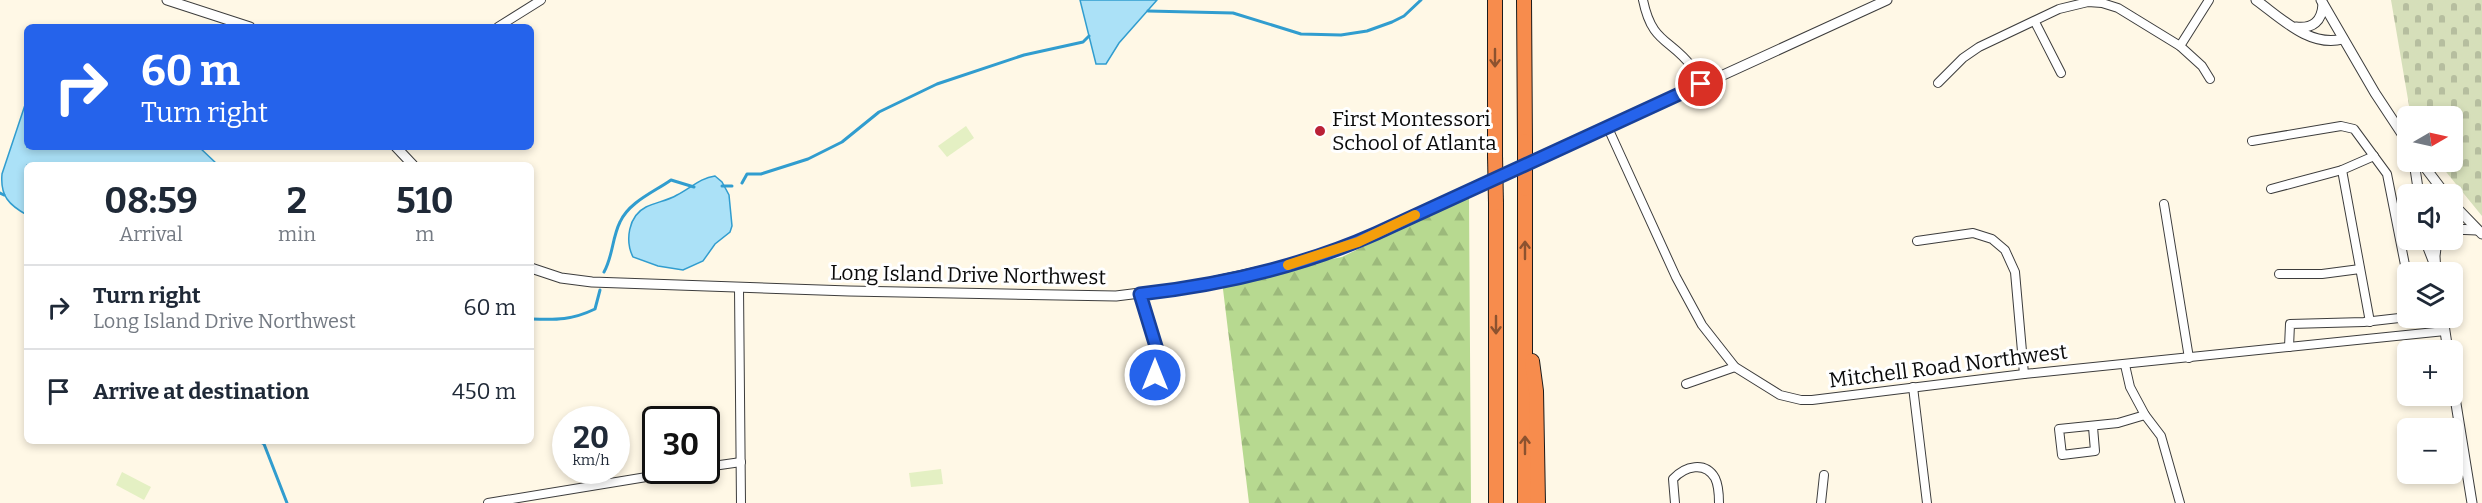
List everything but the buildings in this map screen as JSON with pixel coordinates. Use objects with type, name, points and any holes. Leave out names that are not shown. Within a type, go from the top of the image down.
[{"type":"highway","points":[[1495,0],[1496,503]]},
{"type":"highway","points":[[1524,0],[1526,503]]},
{"type":"highway","points":[[1525,303],[1536,391],[1538,503]]},
{"type":"street","points":[[167,0],[241,24]]},
{"type":"street","points":[[503,24],[541,0]]},
{"type":"street","points":[[1644,0],[1646,16],[1656,34],[1692,67],[1701,84]]},
{"type":"street","name":"Long Island Drive Northwest","points":[[534,269],[561,278],[592,282],[739,288],[1116,296],[1210,282],[1279,267],[1330,252],[1608,128],[1872,3],[1887,0]]},
{"type":"street","points":[[2180,45],[2209,0]]},
{"type":"street","points":[[2256,0],[2315,39],[2330,41],[2343,39]]},
{"type":"street","points":[[2294,27],[2303,28],[2314,25],[2321,17],[2322,2]]},
{"type":"street","points":[[2322,2],[2397,125]]},
{"type":"street","points":[[1938,82],[1963,58],[1979,47],[2072,4],[2102,3],[2118,8],[2180,45],[2202,66],[2210,79]]},
{"type":"street","points":[[2036,22],[2061,73]]},
{"type":"street","points":[[2252,141],[2341,126],[2354,129],[2387,174],[2404,262]]},
{"type":"street","name":"Mitchell Road Northwest","points":[[1608,128],[1693,310],[1735,367],[1780,395],[1801,400],[2024,374],[2445,331]]},
{"type":"street","points":[[399,150],[410,162]]},
{"type":"street","points":[[2271,189],[2342,170],[2374,156]]},
{"type":"street","points":[[2342,170],[2370,322]]},
{"type":"street","points":[[2429,172],[2438,184]]},
{"type":"street","points":[[2164,204],[2189,358]]},
{"type":"street","points":[[2463,217],[2480,232]]},
{"type":"street","points":[[2463,228],[2480,232]]},
{"type":"street","points":[[1917,241],[1973,234],[1992,239],[2005,250],[2015,272],[2024,374]]},
{"type":"street","points":[[2279,274],[2322,274],[2360,269]]},
{"type":"street","points":[[739,288],[741,503]]},
{"type":"street","points":[[1140,294],[1158,353],[1153,396]]},
{"type":"street","points":[[2289,348],[2290,324],[2370,322],[2397,318]]},
{"type":"street","points":[[2445,328],[2446,340]]},
{"type":"street","points":[[2125,365],[2130,387],[2145,415],[2161,436],[2180,503]]},
{"type":"street","points":[[1686,384],[1735,367]]},
{"type":"street","points":[[1913,387],[1927,503]]},
{"type":"street","points":[[2456,406],[2472,503]]},
{"type":"street","points":[[2093,427],[2095,452],[2062,455],[2059,429],[2118,423],[2145,415]]},
{"type":"street","points":[[720,465],[741,462]]},
{"type":"street","points":[[1675,503],[1673,479],[1682,470],[1696,466],[1710,472],[1714,477],[1719,503]]},
{"type":"street","points":[[1821,503],[1824,475]]},
{"type":"street","points":[[488,503],[642,478]]},
{"type":"green space","points":[[2391,0],[2482,0],[2482,216],[2463,193],[2463,184],[2456,184],[2446,172],[2463,172],[2463,106],[2409,106]]},
{"type":"green space","points":[[966,126],[974,138],[947,157],[938,146]]},
{"type":"green space","points":[[1469,195],[1471,503],[1249,503],[1222,281],[1342,257]]},
{"type":"green space","points":[[941,469],[943,484],[911,487],[909,473]]},
{"type":"green space","points":[[122,472],[151,487],[144,500],[116,485]]},
{"type":"water","points":[[1080,0],[1157,0],[1119,43],[1106,64],[1096,64]]},
{"type":"water","points":[[24,108],[24,150],[202,150],[215,162],[24,162],[24,213],[15,207],[4,194],[2,174]]},
{"type":"water","points":[[715,176],[722,182],[729,195],[732,226],[730,232],[715,244],[703,261],[683,270],[658,266],[633,257],[629,244],[630,229],[635,216],[640,211]]},
{"type":"waterway","points":[[1148,11],[1233,13],[1301,34],[1341,35],[1367,31],[1392,22],[1404,16],[1421,0]]},
{"type":"waterway","points":[[742,183],[747,174],[761,174],[808,159],[842,142],[879,112],[937,84],[1024,55],[1083,42],[1089,36]]},
{"type":"waterway","points":[[604,272],[617,228],[629,209],[671,180],[694,187]]},
{"type":"waterway","points":[[722,186],[732,186]]},
{"type":"waterway","points":[[0,193],[4,195]]},
{"type":"waterway","points":[[534,319],[564,318],[587,313],[595,309],[600,290]]},
{"type":"waterway","points":[[264,444],[287,503]]},
{"type":"slow traffic","points":[[1288,265],[1358,242],[1415,215]]},
{"type":"place","name":"First Montessori School of Atlanta","points":[[1320,131]]},
{"type":"route","points":[[1155,375],[1158,353],[1140,294],[1188,287],[1279,267],[1358,242],[1701,84]]}]
